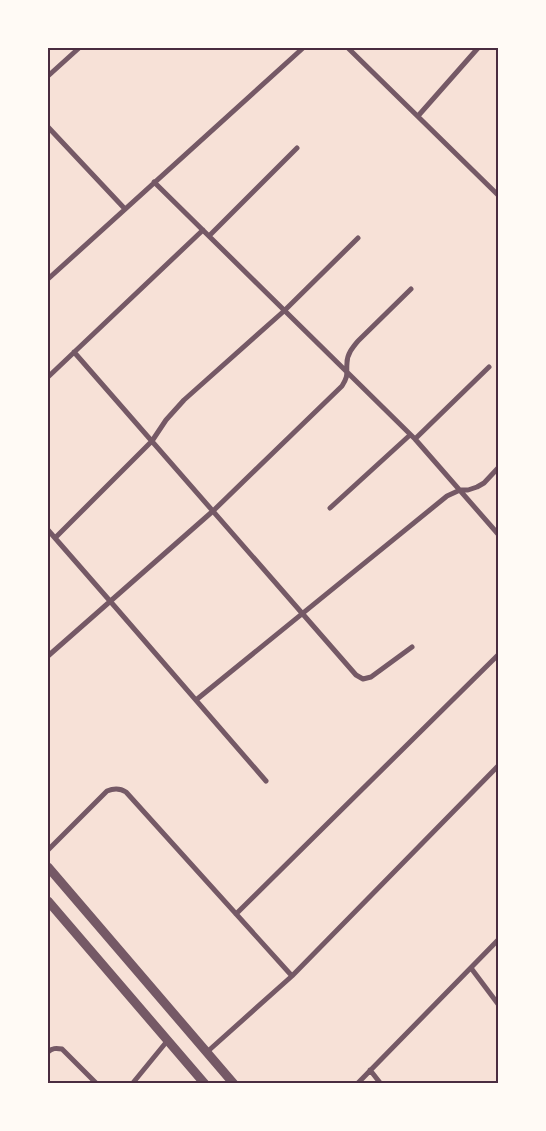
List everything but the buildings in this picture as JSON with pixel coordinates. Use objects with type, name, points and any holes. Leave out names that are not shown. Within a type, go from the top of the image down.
[{"type":"street","points":[[48,76],[79,48]]},
{"type":"street","points":[[48,279],[303,48]]},
{"type":"street","points":[[348,48],[498,195]]},
{"type":"street","points":[[418,116],[478,48]]},
{"type":"street","points":[[48,127],[125,209]]},
{"type":"street","points":[[209,236],[297,148]]},
{"type":"street","points":[[154,182],[412,437],[498,534]]},
{"type":"street","points":[[48,377],[203,230]]},
{"type":"street","points":[[55,538],[152,441],[166,420],[184,400],[284,311],[358,238]]},
{"type":"street","points":[[48,656],[213,511],[342,386],[348,374],[346,361],[351,350],[411,289]]},
{"type":"street","points":[[74,352],[356,676],[363,679],[371,678],[412,647]]},
{"type":"street","points":[[330,508],[489,367]]},
{"type":"street","points":[[196,700],[447,496],[460,490],[477,487],[484,483],[498,468]]},
{"type":"street","points":[[48,530],[266,781]]},
{"type":"street","points":[[236,914],[498,655]]},
{"type":"street","points":[[207,1052],[292,976],[498,766]]},
{"type":"street","points":[[48,850],[107,791],[112,789],[126,792],[292,976]]},
{"type":"street","points":[[48,867],[234,1084]]},
{"type":"street","points":[[48,901],[205,1084]]},
{"type":"street","points":[[357,1084],[498,940]]},
{"type":"street","points":[[471,968],[498,1004]]},
{"type":"street","points":[[132,1084],[168,1040]]},
{"type":"street","points":[[48,1052],[56,1048],[62,1048],[97,1084]]},
{"type":"street","points":[[370,1070],[381,1084]]}]
